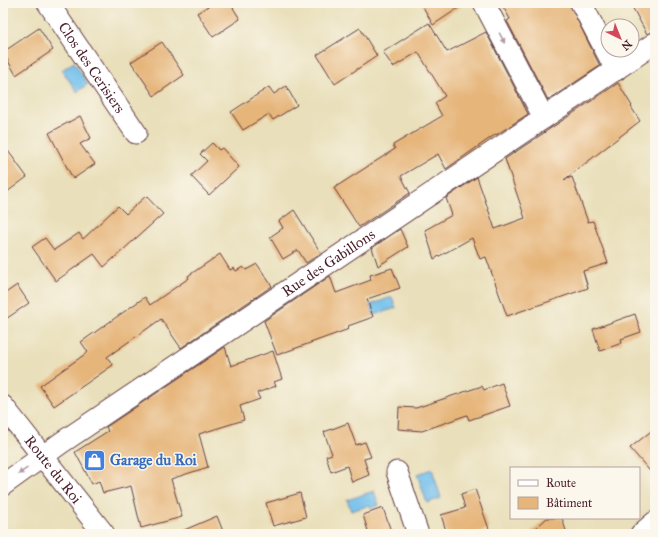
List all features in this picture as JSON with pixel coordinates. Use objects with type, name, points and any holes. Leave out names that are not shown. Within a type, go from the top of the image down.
[{"type":"street","name":"Clos des Cerisiers","points":[[48,3],[136,133]]},
{"type":"street","points":[[484,3],[544,118]]},
{"type":"street","points":[[581,3],[616,70]]},
{"type":"street","name":"Rue des Gabillons","points":[[3,485],[74,434],[655,43]]},
{"type":"street","name":"Route du Roi","points":[[3,406],[104,534]]},
{"type":"street","points":[[397,472],[418,534]]},
{"type":"street","points":[[641,534],[655,522]]},
{"type":"water","points":[[74,62],[88,84],[77,92],[62,70]]},
{"type":"water","points":[[392,297],[396,308],[374,315],[370,305]]},
{"type":"water","points":[[432,469],[441,498],[427,503],[417,474]]},
{"type":"water","points":[[374,491],[379,505],[371,508],[370,505],[351,511],[347,500]]},
{"type":"building","points":[[213,3],[230,3],[240,19],[213,37],[197,13]]},
{"type":"building","points":[[421,3],[466,3],[433,25]]},
{"type":"building","points":[[501,3],[569,3],[600,66],[548,100],[507,21],[510,19]]},
{"type":"building","points":[[630,3],[649,3],[655,14],[655,31],[647,34],[640,21],[640,18],[638,18]]},
{"type":"building","points":[[429,23],[447,52],[486,32],[528,114],[496,134],[446,169],[438,154],[401,176],[410,193],[359,227],[334,188],[395,149],[393,145],[442,116],[435,103],[445,96],[418,52],[393,67],[383,52]]},
{"type":"building","points":[[39,28],[53,50],[16,75],[3,52]]},
{"type":"building","points":[[360,28],[377,56],[335,84],[317,55]]},
{"type":"building","points":[[162,42],[184,75],[154,96],[131,62]]},
{"type":"building","points":[[618,83],[640,121],[564,180],[572,177],[588,222],[593,221],[608,263],[583,271],[588,288],[507,316],[486,257],[480,259],[472,238],[434,259],[425,230],[452,215],[446,198],[477,177],[495,229],[525,218],[505,159]]},
{"type":"building","points":[[286,86],[297,105],[273,120],[269,114],[243,130],[231,112],[269,87],[274,94]]},
{"type":"building","points":[[80,116],[91,138],[80,144],[95,164],[73,179],[49,133]]},
{"type":"building","points":[[212,143],[219,150],[222,148],[239,167],[209,195],[191,176],[207,161],[200,154]]},
{"type":"building","points":[[3,144],[27,177],[3,195]]},
{"type":"building","points":[[146,196],[163,214],[104,267],[94,254],[56,281],[32,247],[45,238],[54,250],[79,233],[83,239],[118,206],[126,214]]},
{"type":"building","points":[[294,210],[321,253],[306,263],[298,250],[283,259],[270,237],[283,228],[279,221]]},
{"type":"building","points":[[400,229],[408,247],[378,266],[372,248]]},
{"type":"building","points":[[220,254],[230,270],[234,268],[236,271],[243,267],[246,270],[257,264],[272,286],[181,348],[161,319],[107,357],[113,365],[54,406],[40,386],[88,352],[81,342],[145,297],[150,305]]},
{"type":"building","points":[[392,268],[400,288],[367,299],[373,317],[348,326],[349,329],[277,355],[264,321],[330,276],[336,293],[371,280],[370,275]]},
{"type":"building","points":[[17,285],[29,303],[3,321],[3,295]]},
{"type":"building","points":[[635,314],[641,332],[621,339],[622,343],[600,351],[593,329]]},
{"type":"building","points":[[225,347],[231,366],[273,351],[282,379],[274,382],[276,386],[257,393],[260,399],[240,406],[244,420],[199,434],[208,467],[171,479],[182,517],[141,528],[131,486],[103,493],[99,481],[92,484],[75,452],[108,431],[106,427]]},
{"type":"building","points":[[502,383],[510,406],[469,420],[467,415],[422,431],[398,429],[399,407],[416,408],[482,386],[484,390]]},
{"type":"building","points":[[348,423],[356,445],[365,442],[371,457],[364,459],[369,475],[352,482],[347,466],[331,472],[326,456],[332,454],[324,432]]},
{"type":"building","points":[[655,428],[655,477],[630,448]]},
{"type":"building","points":[[475,489],[489,529],[473,534],[447,534],[441,515],[465,508],[461,494]]},
{"type":"building","points":[[300,493],[306,517],[273,526],[266,503]]},
{"type":"building","points":[[383,508],[392,534],[369,534],[363,515]]},
{"type":"building","points":[[217,516],[224,534],[175,534]]},
{"type":"building","points":[[546,519],[562,519],[567,534],[529,534]]},
{"type":"place","name":"Garage du Roi","points":[[95,460]]}]
